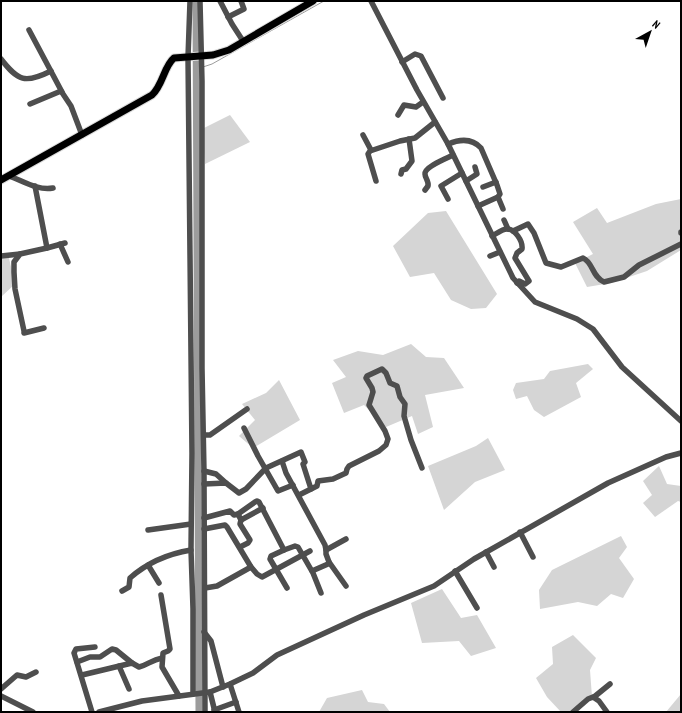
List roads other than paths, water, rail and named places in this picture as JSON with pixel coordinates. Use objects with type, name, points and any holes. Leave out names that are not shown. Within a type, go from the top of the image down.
[{"type":"main road","points":[[1,180],[152,95],[159,87],[172,60],[177,57],[195,57],[224,52],[313,1]]},
{"type":"street","points":[[190,1],[195,57],[204,434],[205,712]]},
{"type":"street","points":[[193,694],[191,524],[195,57],[200,1]]},
{"type":"street","points":[[220,1],[228,17],[244,41]]},
{"type":"street","points":[[228,17],[244,9],[241,1]]},
{"type":"street","points":[[371,1],[423,102],[448,144],[509,272],[517,283],[535,302],[578,319],[593,329],[622,367],[681,422]]},
{"type":"street","points":[[28,30],[71,106],[82,135]]},
{"type":"street","points":[[402,62],[415,54],[421,56],[443,98]]},
{"type":"street","points":[[1,59],[11,72],[22,78],[39,77],[51,71]]},
{"type":"street","points":[[30,104],[60,91],[62,92]]},
{"type":"street","points":[[398,115],[404,105],[416,107],[423,102]]},
{"type":"street","points":[[376,181],[368,154],[371,150],[417,136],[435,122]]},
{"type":"street","points":[[363,135],[371,150]]},
{"type":"street","points":[[401,174],[402,170],[412,161],[409,139]]},
{"type":"street","points":[[448,144],[455,141],[465,140],[478,145],[481,148],[496,182],[500,194],[498,197],[503,209]]},
{"type":"street","points":[[425,190],[429,183],[424,174],[425,170],[428,167],[453,155]]},
{"type":"street","points":[[466,182],[477,174],[475,167]]},
{"type":"street","points":[[448,199],[441,186],[462,173]]},
{"type":"street","points":[[9,176],[35,186],[47,189],[54,188]]},
{"type":"street","points":[[483,187],[496,182]]},
{"type":"street","points":[[35,186],[47,248]]},
{"type":"street","points":[[478,206],[498,197]]},
{"type":"street","points":[[504,220],[510,230],[520,239],[523,246],[516,256]]},
{"type":"street","points":[[492,236],[505,229],[510,230],[528,224],[534,233],[546,263],[561,267],[583,258],[588,262],[596,276],[604,282],[624,277],[639,266],[681,244]]},
{"type":"street","points":[[1,256],[20,254],[63,244],[68,262]]},
{"type":"street","points":[[512,249],[516,256],[518,265],[529,280],[525,284],[519,281],[517,283]]},
{"type":"street","points":[[490,256],[500,252]]},
{"type":"street","points":[[20,254],[14,262],[14,272],[15,289],[24,331],[26,332],[44,328]]},
{"type":"street","points":[[299,495],[317,486],[318,481],[333,479],[346,473],[349,466],[379,452],[386,445],[388,439],[385,431],[369,405],[373,392],[366,378],[367,376],[382,369],[386,373],[390,383],[398,386],[400,397],[404,400],[404,416],[411,440],[422,468]]},
{"type":"street","points":[[204,434],[210,435],[247,409]]},
{"type":"street","points":[[244,428],[278,491],[293,485]]},
{"type":"street","points":[[204,471],[216,474],[239,493],[246,489],[266,468],[302,452],[305,462],[303,464],[311,488]]},
{"type":"street","points":[[99,712],[142,702],[206,693],[230,684],[253,673],[277,655],[364,615],[434,586],[486,552],[608,483],[659,459],[681,453]]},
{"type":"street","points":[[282,461],[286,473],[326,545],[326,554],[329,562],[346,586]]},
{"type":"street","points":[[204,484],[226,483]]},
{"type":"street","points":[[204,518],[230,511],[234,515],[238,514],[257,501],[263,508],[284,550]]},
{"type":"street","points":[[241,520],[263,508]]},
{"type":"street","points":[[238,514],[241,520],[240,524],[250,540],[240,548]]},
{"type":"street","points":[[148,530],[191,524]]},
{"type":"street","points":[[204,529],[225,525],[251,568],[262,577],[310,552]]},
{"type":"street","points":[[520,532],[533,557]]},
{"type":"street","points":[[326,550],[346,539]]},
{"type":"street","points":[[287,588],[270,557],[297,545],[304,555],[321,593]]},
{"type":"street","points":[[122,590],[129,587],[130,578],[148,565],[168,555],[191,550]]},
{"type":"street","points":[[486,552],[494,567]]},
{"type":"street","points":[[312,571],[328,564],[329,562]]},
{"type":"street","points":[[148,565],[159,583]]},
{"type":"street","points":[[204,588],[219,585],[251,568]]},
{"type":"street","points":[[455,571],[477,608]]},
{"type":"street","points":[[161,595],[170,649],[163,653],[162,667],[179,696]]},
{"type":"street","points":[[204,632],[211,641],[223,687]]},
{"type":"street","points":[[92,712],[74,653],[76,649],[95,647]]},
{"type":"street","points":[[77,662],[90,657],[100,657],[112,649],[116,650],[139,667],[154,659],[162,658]]},
{"type":"street","points":[[82,676],[132,663]]},
{"type":"street","points":[[119,666],[129,689]]},
{"type":"street","points":[[1,689],[17,675],[26,677],[36,672]]},
{"type":"street","points":[[230,684],[239,712]]},
{"type":"street","points":[[573,712],[588,699],[594,697],[610,684]]},
{"type":"street","points":[[206,693],[215,711],[236,702]]},
{"type":"street","points":[[1,696],[32,712]]},
{"type":"street","points":[[594,697],[607,712]]},
{"type":"waterway","points":[[196,1],[199,712]]},
{"type":"waterway","points":[[203,67],[212,64],[324,1]]}]
